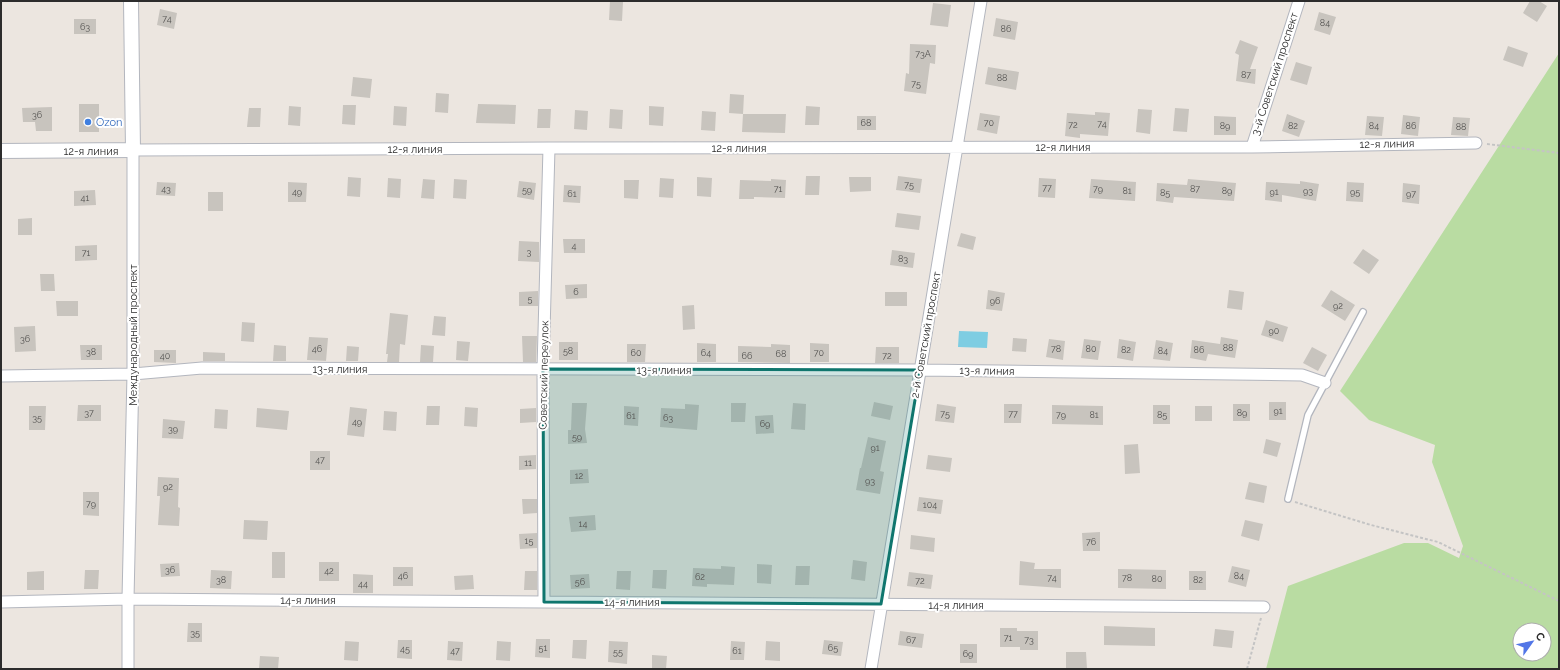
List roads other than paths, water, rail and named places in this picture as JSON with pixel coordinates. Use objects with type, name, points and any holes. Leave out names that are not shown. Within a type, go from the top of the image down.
[{"type":"street","name":"Международный проспект","points":[[128,669],[128,599],[134,374],[131,1]]},
{"type":"street","name":"2-й Советский проспект","points":[[871,669],[981,1]]},
{"type":"street","name":"3-й Советский проспект","points":[[1252,147],[1299,1]]},
{"type":"street","name":"12-я линия","points":[[1,151],[549,148],[1252,147],[1476,142]]},
{"type":"street","name":"Советский переулок","points":[[544,602],[543,370],[549,148]]},
{"type":"street","name":"13-я линия","points":[[1,376],[134,374],[202,368],[920,370],[1302,375],[1325,383]]},
{"type":"street","name":"14-я линия","points":[[1,602],[128,599],[1264,607]]},
{"type":"lane","points":[[1288,500],[1308,415],[1363,312]]},
{"type":"water","points":[[959,331],[988,332],[987,348],[958,347]]},
{"type":"place","name":"Ozon","points":[[88,122]]}]
